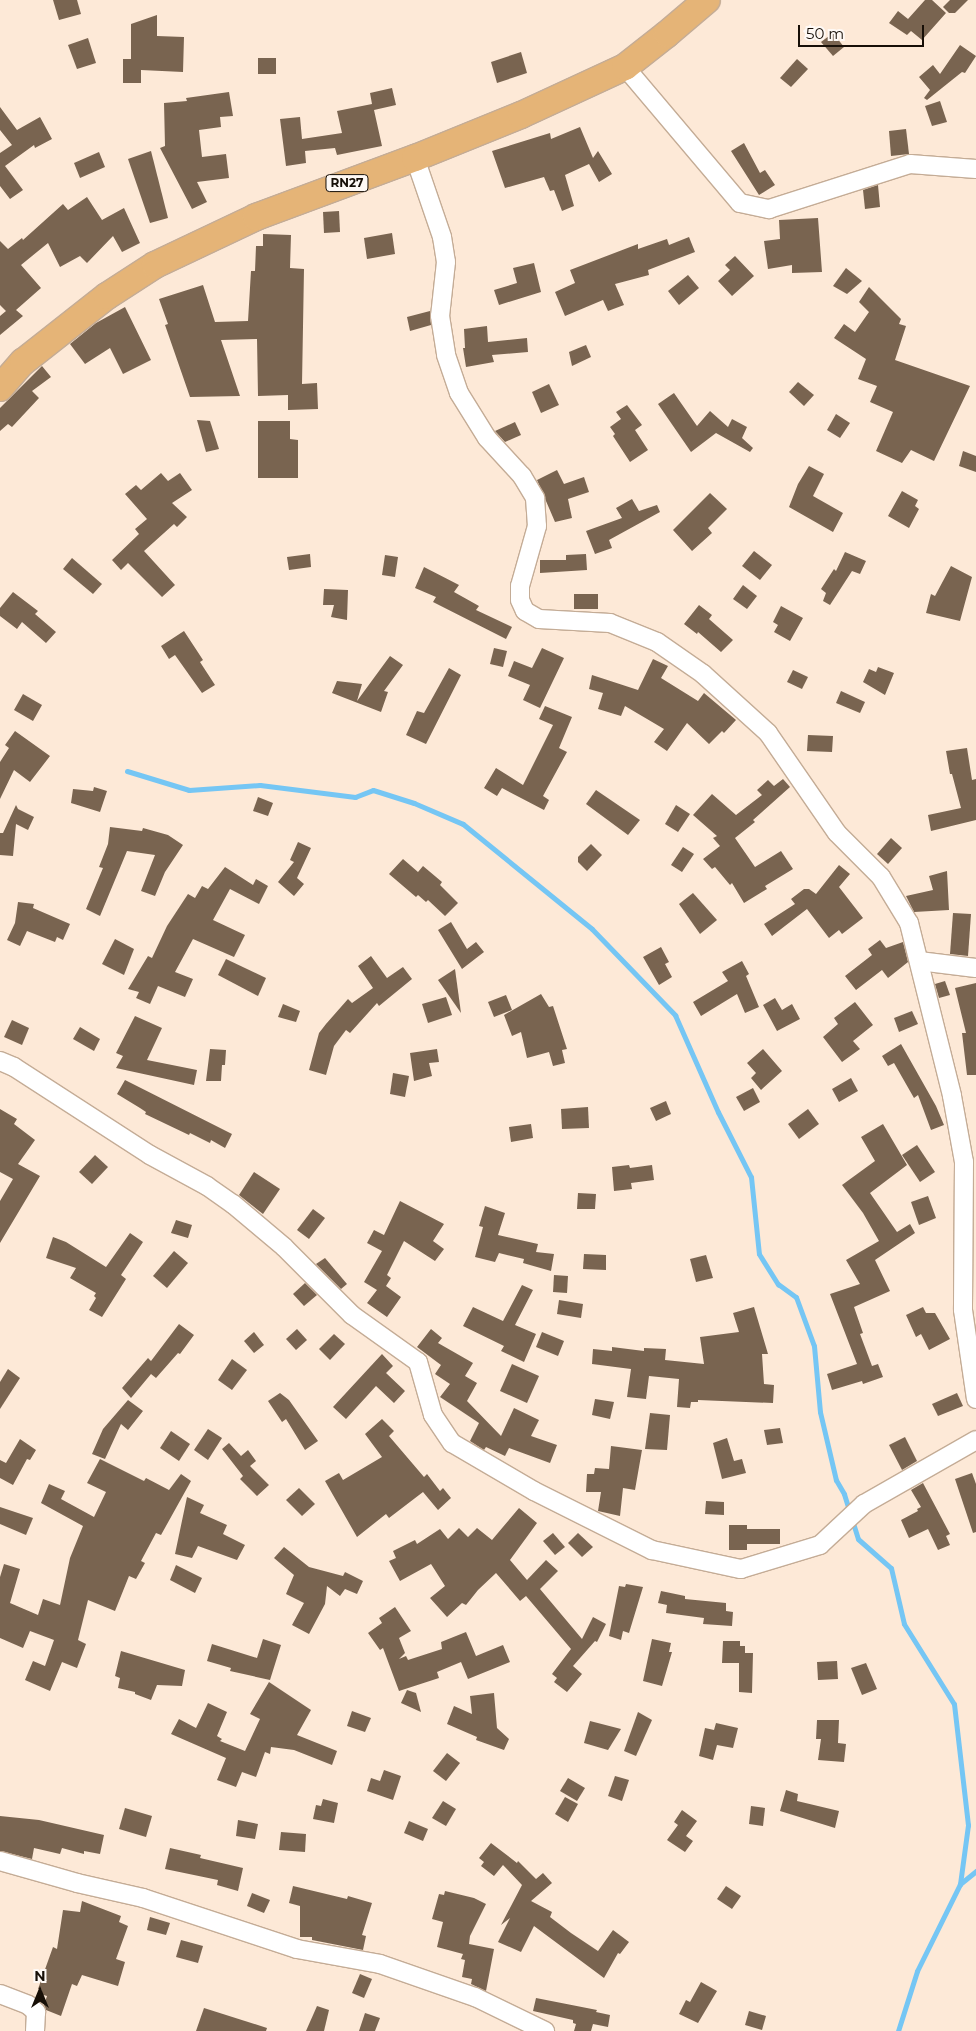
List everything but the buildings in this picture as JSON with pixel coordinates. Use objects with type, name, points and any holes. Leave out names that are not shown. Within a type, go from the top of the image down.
[{"type":"main road","name":"RN27","points":[[0,388],[23,362],[107,296],[155,265],[256,217],[415,158],[521,115],[624,67],[707,0]]},
{"type":"street","points":[[624,67],[740,203],[769,209],[910,164],[976,170]]},
{"type":"street","points":[[415,158],[442,237],[446,262],[440,316],[446,355],[459,393],[487,438],[522,476],[535,498],[537,526],[520,586],[520,600],[526,611],[539,619],[610,623],[657,642],[703,674],[768,733],[838,832],[881,877],[909,923],[952,1096],[964,1162],[963,1310],[976,1400]]},
{"type":"street","points":[[918,961],[976,968]]},
{"type":"street","points":[[0,1061],[14,1067],[150,1155],[207,1186],[262,1228],[284,1247],[352,1315],[418,1362],[433,1415],[452,1443],[534,1491],[652,1550],[741,1569],[820,1545],[864,1504],[976,1440]]},
{"type":"street","points":[[0,1861],[76,1883],[143,1898],[297,1949],[380,1964],[475,1997],[545,2031]]},
{"type":"street","points":[[0,1994],[28,2005],[36,2012],[35,2031]]},
{"type":"waterway","points":[[127,771],[189,790],[260,785],[355,797],[373,790],[414,803],[463,824],[592,929],[675,1015],[718,1112],[751,1177],[759,1254],[778,1284],[796,1297],[814,1346],[820,1412],[836,1480],[844,1494],[858,1539],[891,1568],[904,1624],[954,1704],[968,1825],[960,1884]]},
{"type":"waterway","points":[[898,2031],[917,1971],[960,1884],[976,1871]]}]
